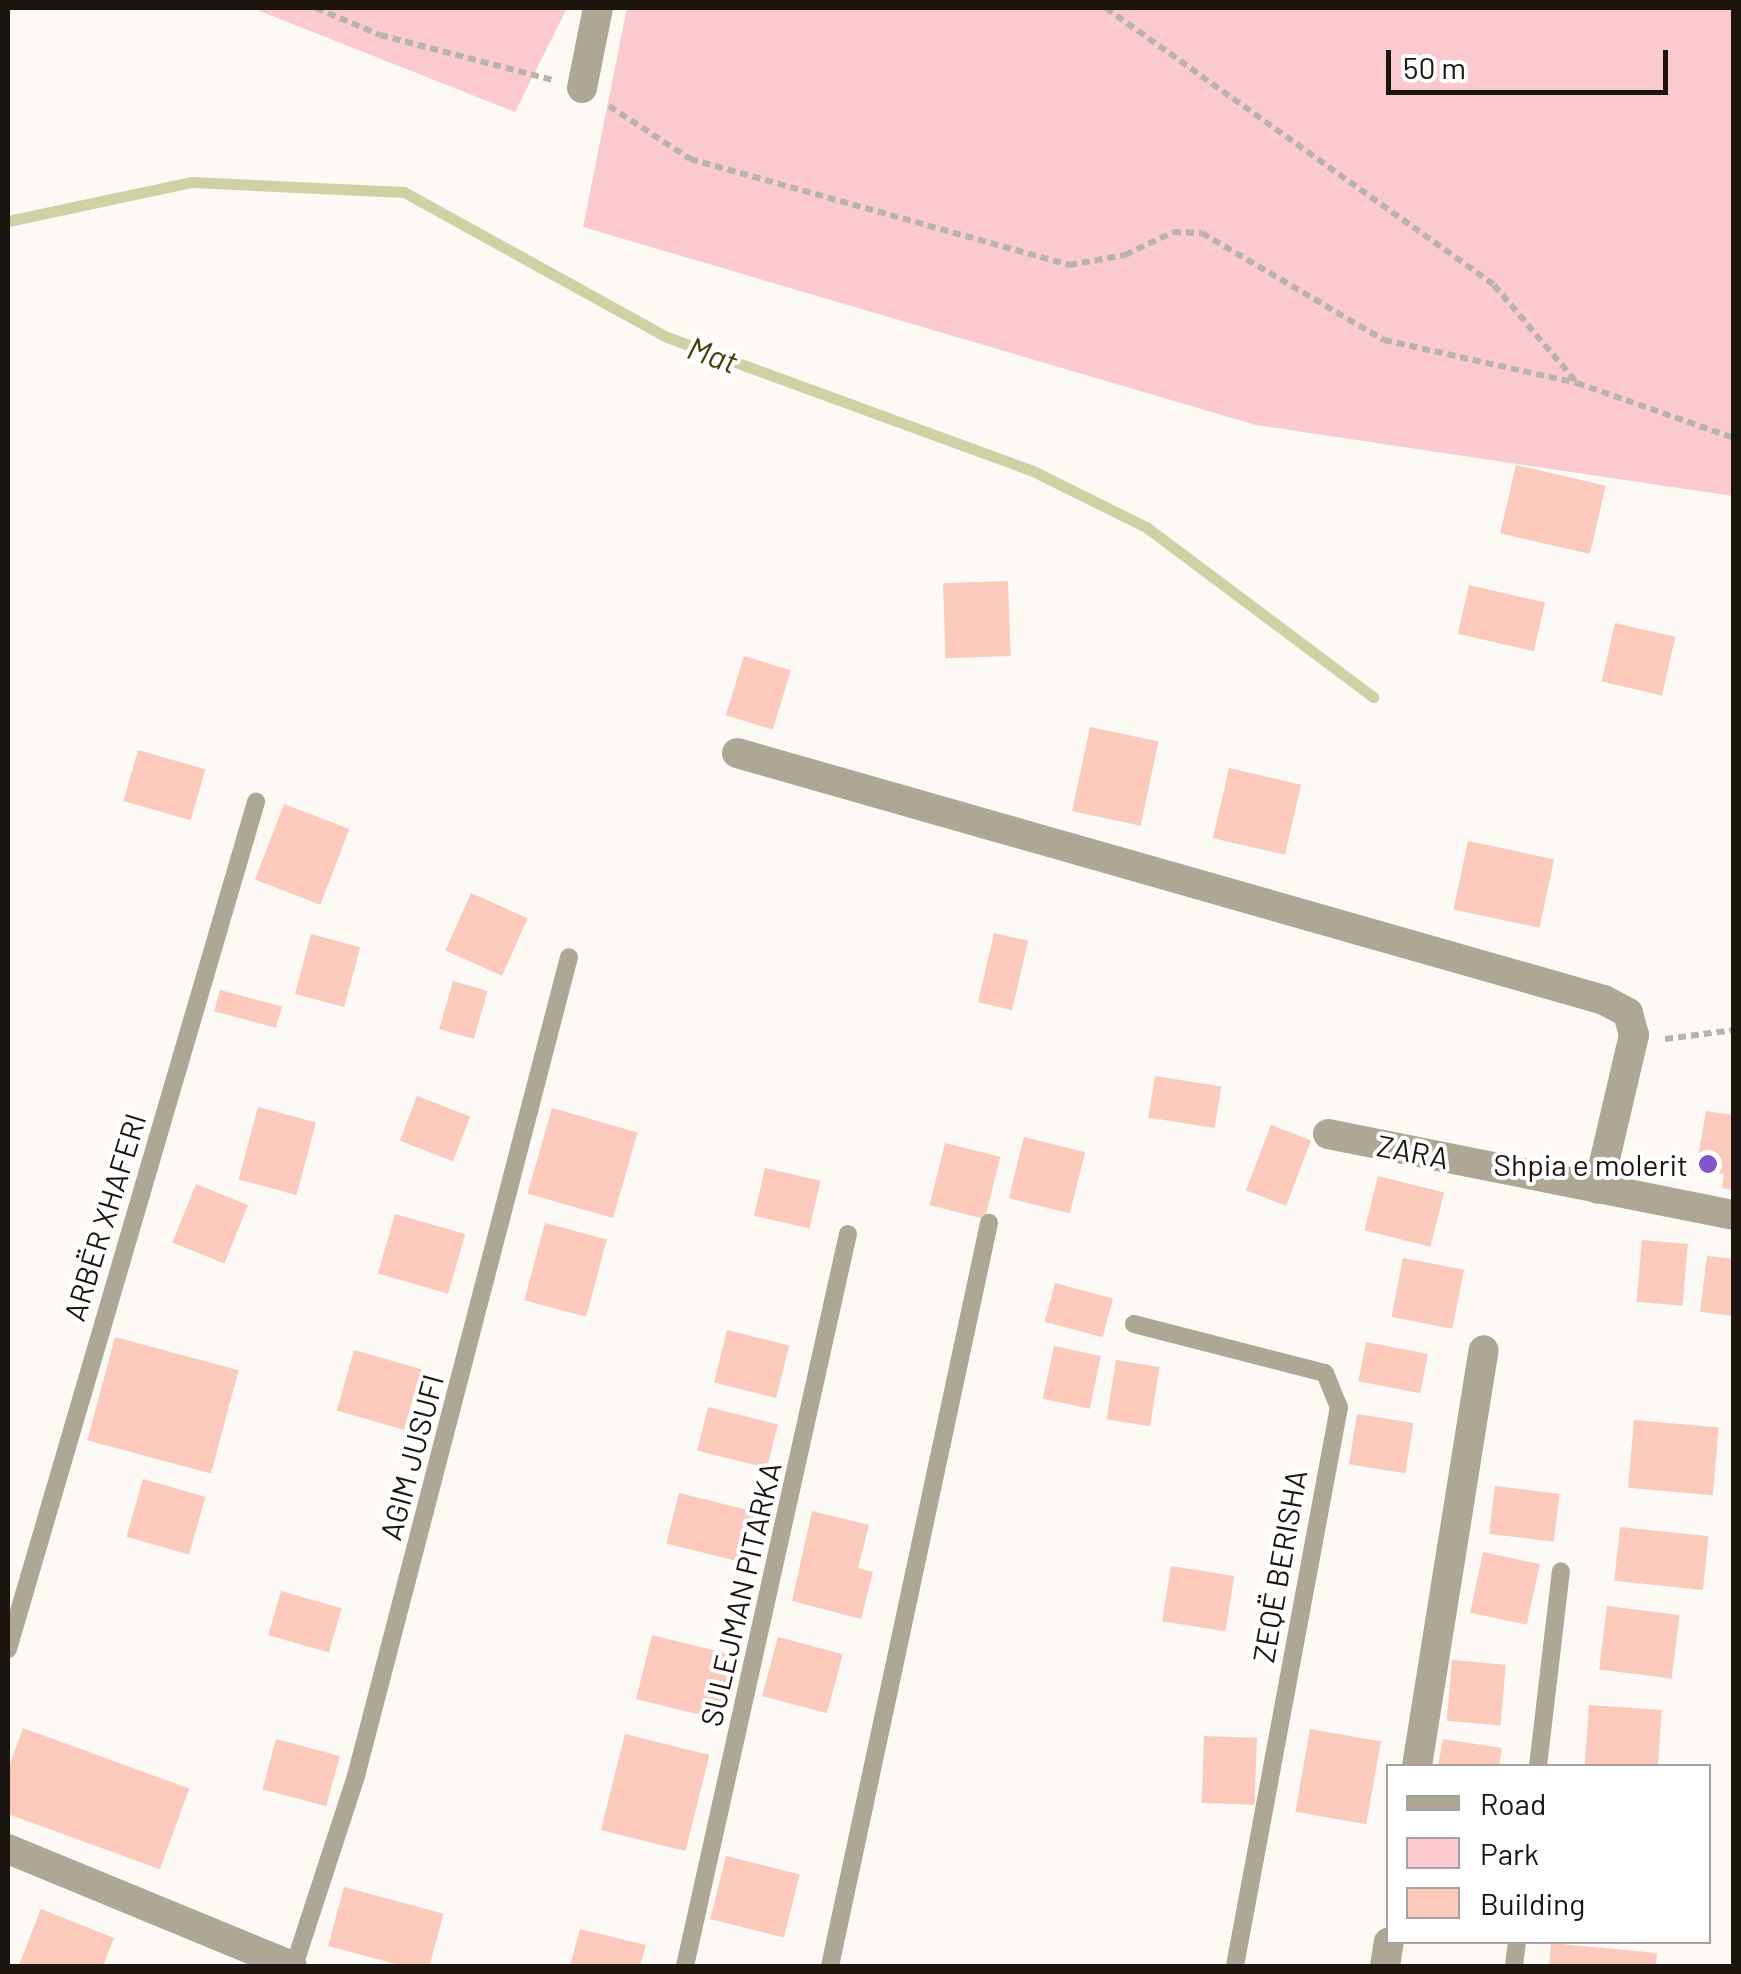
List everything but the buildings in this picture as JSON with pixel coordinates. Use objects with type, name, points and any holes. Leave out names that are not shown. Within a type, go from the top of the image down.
[{"type":"street","points":[[582,88],[598,8]]},
{"type":"street","points":[[737,754],[1538,978],[1628,1014],[1634,1035],[1598,1189]]},
{"type":"street","name":"ZARA","points":[[1328,1134],[1734,1214]]},
{"type":"street","points":[[1417,1764],[1484,1350]]},
{"type":"street","points":[[8,1849],[293,1966]]},
{"type":"lane","name":"ARBËR XHAFERI","points":[[8,1649],[256,802]]},
{"type":"lane","name":"AGIM JUSUFI","points":[[293,1966],[356,1776],[570,957]]},
{"type":"lane","points":[[830,1966],[989,1223]]},
{"type":"lane","name":"SULEJMAN PITARKA","points":[[686,1966],[848,1234]]},
{"type":"lane","name":"ZEQË BERISHA","points":[[1134,1324],[1326,1373],[1339,1407],[1236,1966]]},
{"type":"lane","points":[[1538,1764],[1561,1571]]},
{"type":"path","points":[[316,8],[380,35],[582,88],[690,158],[1070,265],[1126,256],[1173,232],[1202,233],[1384,340],[1577,383],[1734,438]]},
{"type":"path","points":[[1106,8],[1494,285],[1577,383]]},
{"type":"path","points":[[1634,1035],[1690,1042],[1734,1030]]},
{"type":"green space","points":[[252,8],[567,8],[515,112]]},
{"type":"green space","points":[[627,8],[1733,8],[1733,496],[1256,425],[583,227]]},
{"type":"waterway","name":"Mat","points":[[8,221],[192,182],[404,192],[667,337],[1031,470],[1146,527],[1373,697]]},
{"type":"place","name":"Shpia e molerit","points":[[1708,1164]]}]
